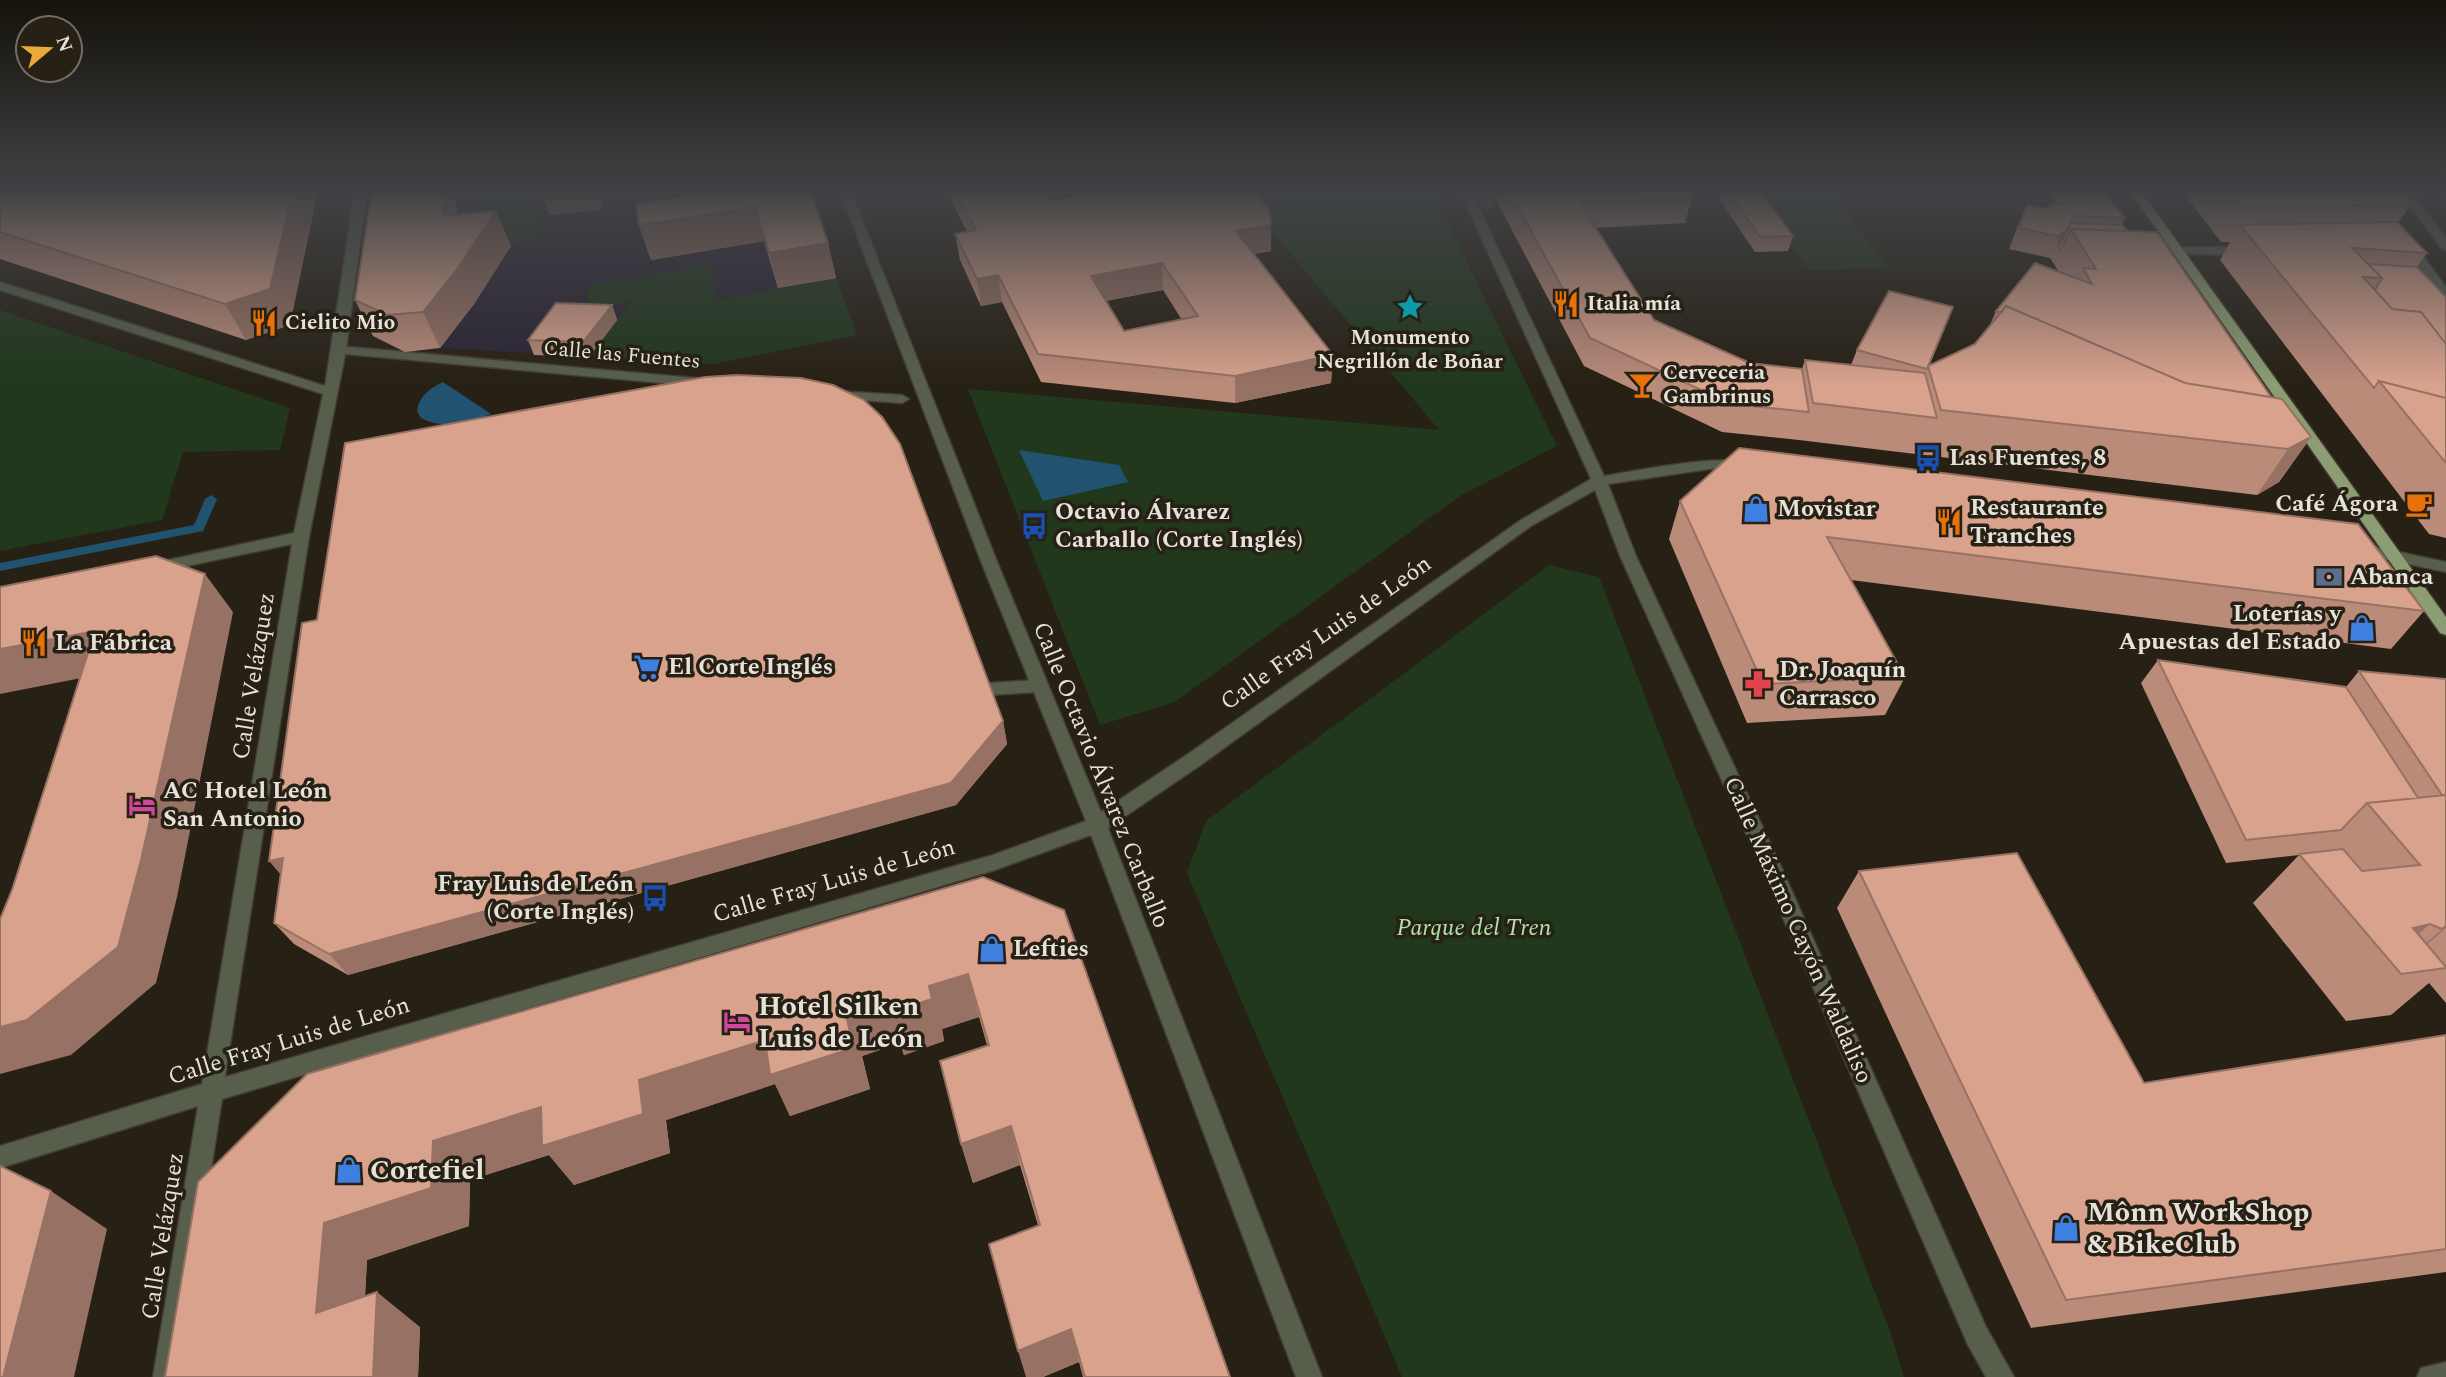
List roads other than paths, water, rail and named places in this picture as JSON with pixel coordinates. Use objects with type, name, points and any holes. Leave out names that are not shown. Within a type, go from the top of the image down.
[{"type":"main road","points":[[2182,255],[2446,629]]},
{"type":"street","name":"Calle Velázquez","points":[[166,1377],[301,537],[339,350],[352,255]]},
{"type":"street","name":"Calle Octavio Álvarez Carballo","points":[[870,255],[1097,825],[1308,1377]]},
{"type":"street","name":"Calle Máximo Cayón Waldaliso","points":[[1495,255],[1599,481],[1628,556],[1769,860],[1977,1336],[2001,1377]]},
{"type":"street","points":[[2416,255],[2446,296]]},
{"type":"street","points":[[0,286],[331,393]]},
{"type":"street","name":"Calle las Fuentes","points":[[339,350],[726,385]]},
{"type":"street","points":[[823,394],[902,398]]},
{"type":"street","points":[[1599,481],[1723,463],[1761,467]]},
{"type":"street","name":"Calle Fray Luis de León","points":[[0,1157],[373,1042],[995,862],[1097,825],[1206,751],[1526,523],[1599,481]]},
{"type":"street","points":[[143,570],[301,537]]},
{"type":"street","points":[[2344,545],[2446,567]]},
{"type":"street","points":[[987,689],[1040,686]]},
{"type":"street","points":[[2430,1377],[2446,1375]]},
{"type":"water","points":[[443,382],[491,414],[447,424],[421,418],[417,411],[420,401],[430,390]]},
{"type":"water","points":[[1019,450],[1119,465],[1128,482],[1043,501]]},
{"type":"waterway","points":[[0,567],[199,528],[211,499]]},
{"type":"place","name":"Italia mía","points":[[1566,304]]},
{"type":"place","name":"Monumento Negrillón de Boñar","points":[[1410,307]]},
{"type":"place","name":"Cielito Mio","points":[[264,323]]},
{"type":"place","name":"Cerveceria Gambrinus","points":[[1642,385]]},
{"type":"place","name":"Las Fuentes, 8","points":[[1928,458]]},
{"type":"place","name":"Café Ágora","points":[[2419,504]]},
{"type":"place","name":"Movistar","points":[[1756,509]]},
{"type":"place","name":"Restaurante Tranches","points":[[1949,522]]},
{"type":"place","name":"Octavio Álvarez Carballo (Corte Inglés)","points":[[1034,526]]},
{"type":"place","name":"Abanca","points":[[2329,577]]},
{"type":"place","name":"Loterías y Apuestas del Estado","points":[[2362,628]]},
{"type":"place","name":"La Fábrica","points":[[34,643]]},
{"type":"place","name":"El Corte Inglés","points":[[647,667]]},
{"type":"place","name":"Dr. Joaquín Carrasco","points":[[1758,684]]},
{"type":"place","name":"AC Hotel León San Antonio","points":[[142,805]]},
{"type":"place","name":"Fray Luis de León (Corte Inglés)","points":[[655,898]]},
{"type":"place","name":"Lefties","points":[[992,949]]},
{"type":"place","name":"Hotel Silken Luis de León","points":[[737,1022]]},
{"type":"place","name":"Cortefiel","points":[[349,1170]]},
{"type":"place","name":"Mônn WorkShop & BikeClub","points":[[2066,1228]]},
{"type":"park label","name":"Parque del Tren","points":[[1474,928]]}]
